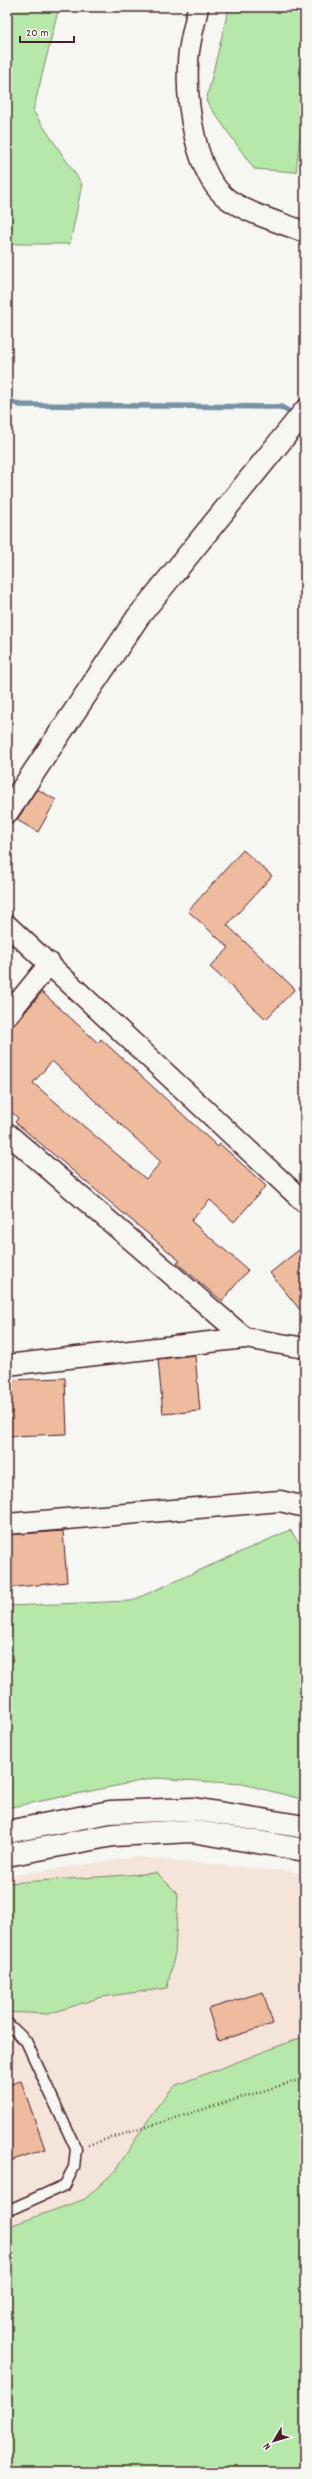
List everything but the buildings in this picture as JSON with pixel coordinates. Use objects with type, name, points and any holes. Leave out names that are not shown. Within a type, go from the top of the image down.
[{"type":"main road","points":[[7,812],[138,617],[299,419]]},
{"type":"main road","points":[[7,1832],[110,1812],[193,1809],[305,1826]]},
{"type":"main road","points":[[7,1855],[113,1835],[192,1831],[305,1850]]},
{"type":"street","points":[[198,7],[188,63],[189,104],[195,135],[214,185],[228,199],[253,213],[305,232]]},
{"type":"street","points":[[7,925],[303,1195]]},
{"type":"street","points":[[7,1016],[50,963]]},
{"type":"street","points":[[7,1133],[245,1338]]},
{"type":"street","points":[[7,1365],[245,1338],[305,1348]]},
{"type":"street","points":[[7,1524],[280,1501],[305,1507]]},
{"type":"lane","points":[[7,2023],[26,2041],[76,2148],[74,2167],[65,2185],[7,2211]]},
{"type":"path","points":[[76,2148],[305,2078]]},
{"type":"shaded area","points":[[137,1857],[305,1873],[305,2472],[7,2472],[7,1876]]},
{"type":"green space","points":[[7,7],[59,7],[33,111],[82,184],[70,244],[7,244]]},
{"type":"green space","points":[[229,7],[305,7],[305,93],[296,172],[254,169],[206,101]]},
{"type":"green space","points":[[290,1530],[305,1551],[305,1800],[243,1784],[155,1778],[7,1808],[7,1606],[131,1601]]},
{"type":"green space","points":[[157,1873],[178,1894],[175,1953],[167,1988],[102,1997],[48,2014],[7,2012],[7,1883]]},
{"type":"green space","points":[[305,2036],[305,2472],[7,2472],[7,2227],[85,2199],[115,2171],[156,2108],[174,2086]]},
{"type":"waterway","points":[[7,400],[20,405],[281,407],[295,415]]}]
